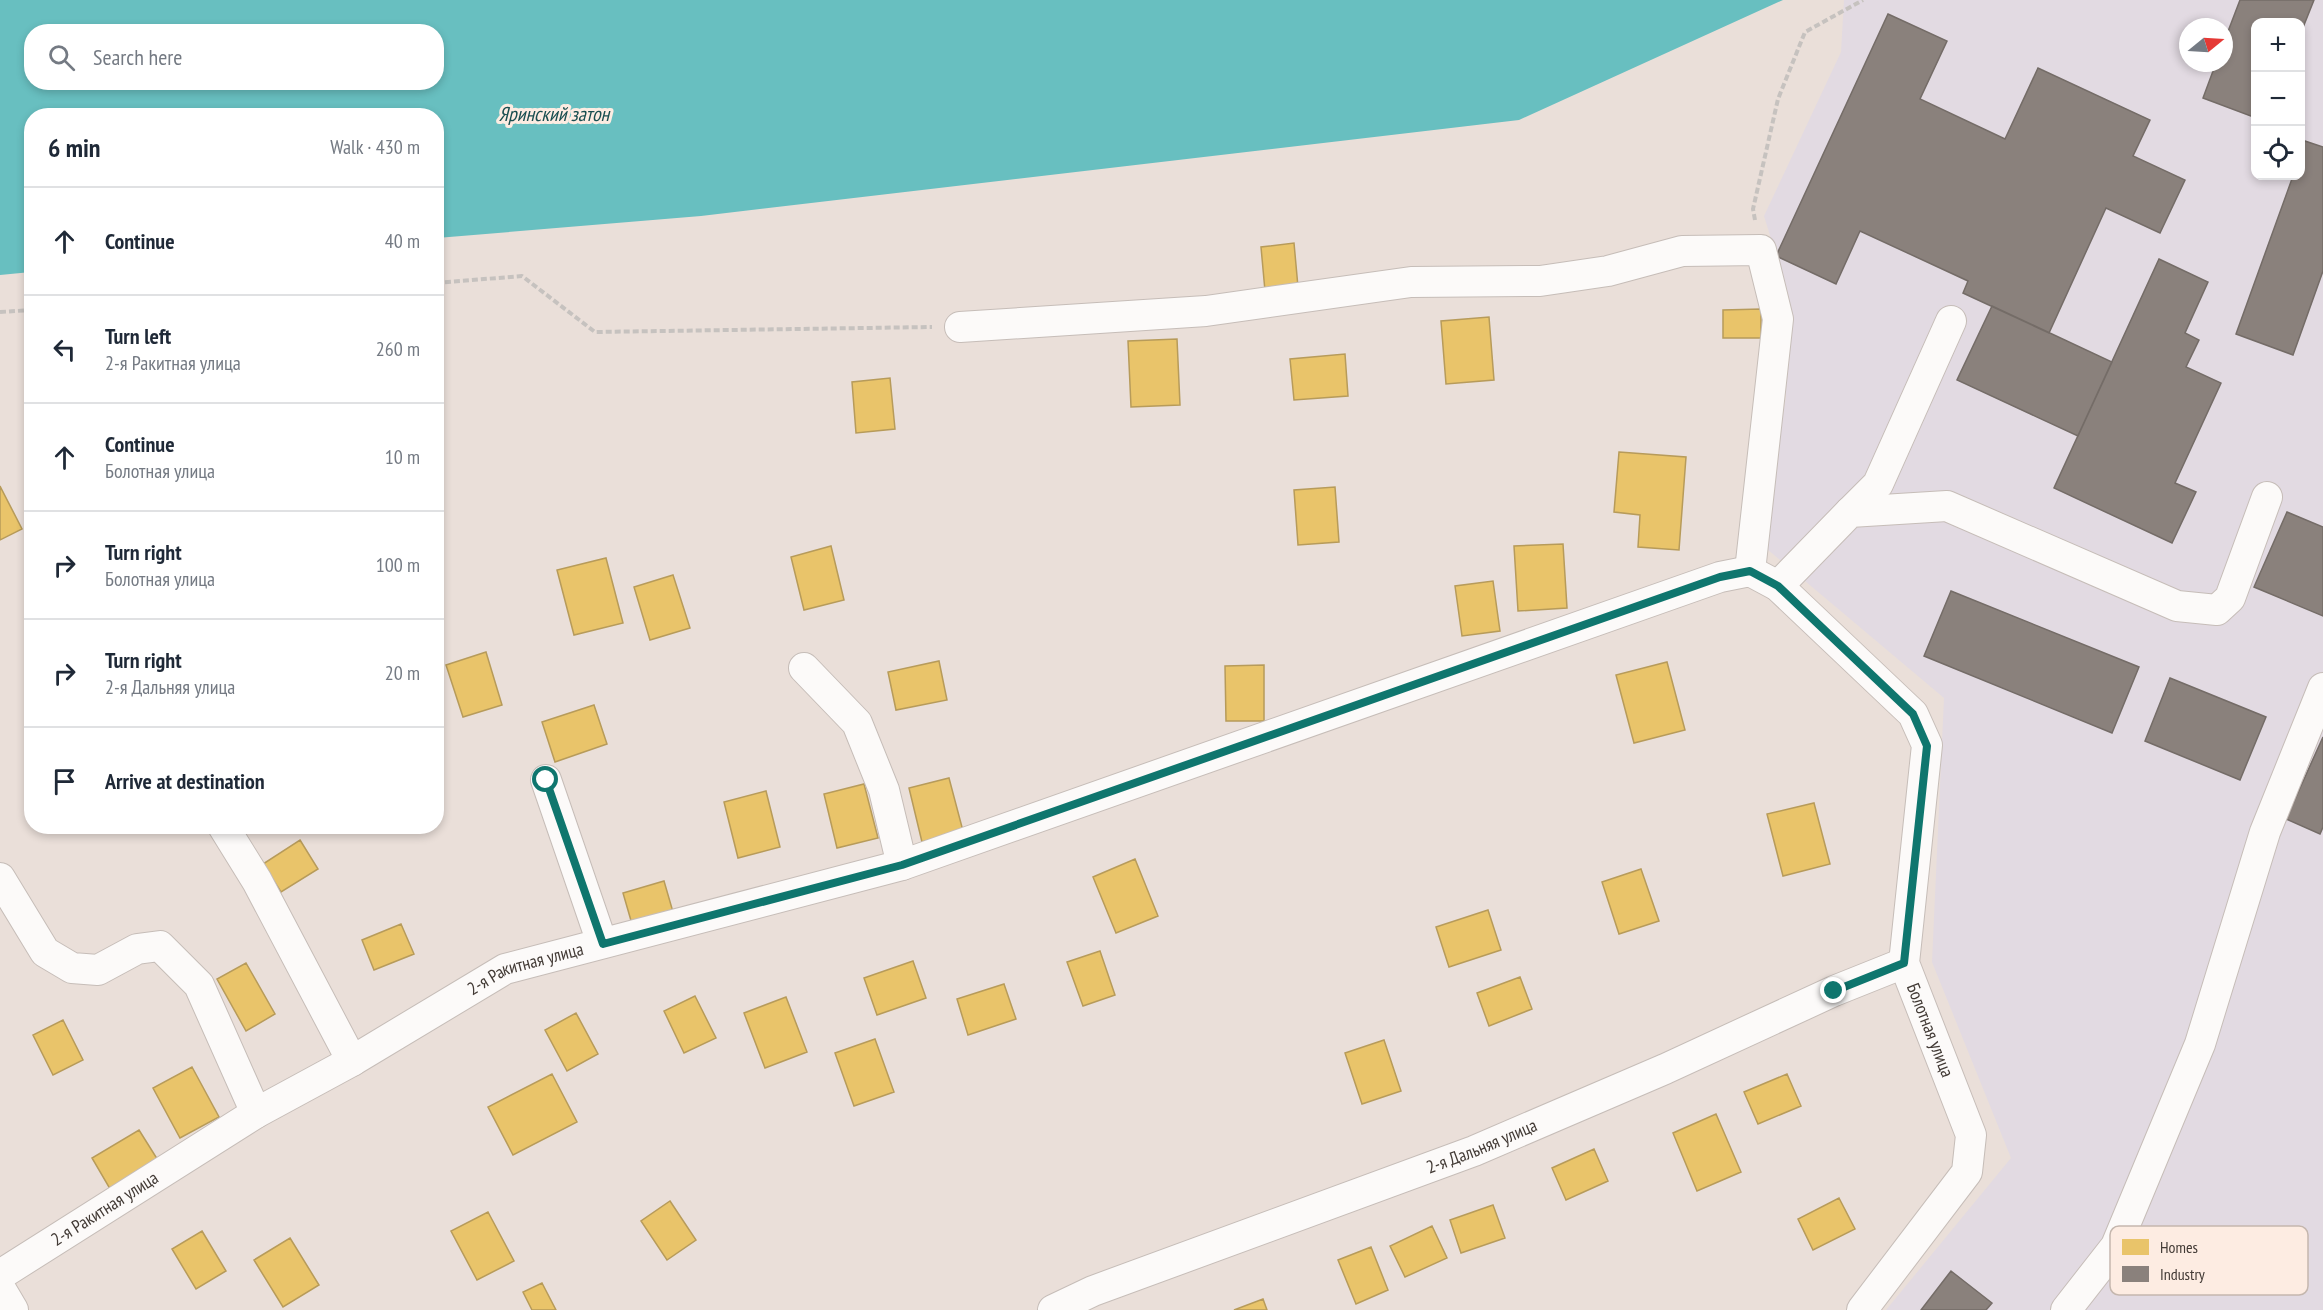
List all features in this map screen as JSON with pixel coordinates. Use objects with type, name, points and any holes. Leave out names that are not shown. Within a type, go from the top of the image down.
[{"type":"street","points":[[960,327],[1206,311],[1410,282],[1540,281],[1608,271],[1682,250],[1761,250],[1778,319],[1750,571]]},
{"type":"street","points":[[1778,586],[1878,484],[1951,321]]},
{"type":"street","points":[[1850,512],[1947,506],[2177,606],[2217,610],[2230,598],[2267,498]]},
{"type":"street","name":"2-я Ракитная улица","points":[[0,1275],[256,1113],[352,1061],[505,969],[902,865],[1720,577],[1750,571]]},
{"type":"street","name":"Болотная улица","points":[[1750,571],[1778,586],[1913,714],[1927,746],[1904,963],[1971,1135],[1967,1172],[1862,1310]]},
{"type":"street","points":[[804,668],[857,723],[884,790],[902,865]]},
{"type":"street","points":[[2124,1226],[2195,1054],[2265,832],[2323,688]]},
{"type":"street","points":[[546,780],[603,944]]},
{"type":"street","points":[[228,834],[257,881],[352,1061]]},
{"type":"street","points":[[0,878],[45,952],[72,968],[98,970],[137,949],[160,946],[199,985],[256,1113]]},
{"type":"street","name":"2-я Дальняя улица","points":[[1053,1310],[1093,1291],[1474,1151],[1665,1069],[1834,991],[1904,963]]},
{"type":"street","points":[[2066,1310],[2110,1254]]},
{"type":"street","points":[[0,1288],[13,1310]]},
{"type":"path","points":[[1761,250],[1753,209],[1778,99],[1805,32],[1863,0]]},
{"type":"path","points":[[444,282],[522,276],[595,332],[960,327]]},
{"type":"path","points":[[0,312],[24,310]]},
{"type":"shaded area","points":[[1844,0],[2323,0],[2323,1310],[1886,1310],[2011,1158],[1932,962],[1944,698],[1761,544],[1786,397],[1781,271],[1764,216],[1841,52]]},
{"type":"water","name":"Яринский затон","points":[[0,0],[1783,0],[1519,120],[701,216],[444,237],[444,108],[24,108],[24,273],[0,275]]},
{"type":"building: Homes","points":[[1294,243],[1298,287],[1265,291],[1261,247]]},
{"type":"building: Homes","points":[[1761,309],[1761,338],[1723,338],[1723,310]]},
{"type":"building: Homes","points":[[1489,317],[1494,380],[1446,384],[1441,321]]},
{"type":"building: Homes","points":[[1177,339],[1180,405],[1131,407],[1128,341]]},
{"type":"building: Homes","points":[[1345,354],[1348,396],[1294,400],[1290,359]]},
{"type":"building: Homes","points":[[890,378],[895,429],[856,433],[852,382]]},
{"type":"building: Homes","points":[[1619,452],[1686,457],[1679,550],[1638,547],[1640,515],[1614,512]]},
{"type":"building: Homes","points":[[0,486],[22,529],[0,540]]},
{"type":"building: Homes","points":[[1335,487],[1339,542],[1298,545],[1294,490]]},
{"type":"building: Homes","points":[[1563,544],[1567,608],[1518,611],[1514,546]]},
{"type":"building: Homes","points":[[831,546],[844,600],[804,610],[791,557]]},
{"type":"building: Homes","points":[[606,558],[623,623],[574,635],[557,570]]},
{"type":"building: Homes","points":[[673,575],[690,628],[650,640],[634,587]]},
{"type":"building: Homes","points":[[1493,581],[1500,631],[1462,636],[1455,586]]},
{"type":"building: Homes","points":[[486,652],[502,705],[463,717],[446,665]]},
{"type":"building: Homes","points":[[939,661],[947,700],[896,710],[888,672]]},
{"type":"building: Homes","points":[[1667,662],[1685,730],[1634,743],[1616,675]]},
{"type":"building: Homes","points":[[1264,665],[1264,721],[1226,721],[1225,666]]},
{"type":"building: Homes","points":[[594,705],[607,744],[555,762],[542,722]]},
{"type":"building: Homes","points":[[949,778],[963,831],[922,842],[909,788]]},
{"type":"building: Homes","points":[[864,784],[878,838],[837,848],[824,794]]},
{"type":"building: Homes","points":[[766,791],[780,847],[738,858],[724,802]]},
{"type":"building: Homes","points":[[1814,803],[1830,864],[1783,876],[1767,814]]},
{"type":"building: Homes","points":[[300,840],[318,869],[281,892],[263,864]]},
{"type":"building: Homes","points":[[1135,859],[1158,916],[1116,933],[1093,877]]},
{"type":"building: Homes","points":[[1641,869],[1659,921],[1619,934],[1602,882]]},
{"type":"building: Homes","points":[[664,881],[673,912],[632,924],[623,893]]},
{"type":"building: Homes","points":[[1488,910],[1501,950],[1449,967],[1436,927]]},
{"type":"building: Homes","points":[[401,924],[414,954],[374,970],[362,940]]},
{"type":"building: Homes","points":[[1100,951],[1115,995],[1083,1006],[1067,962]]},
{"type":"building: Homes","points":[[913,961],[926,998],[877,1015],[864,978]]},
{"type":"building: Homes","points":[[246,963],[275,1014],[246,1031],[217,979]]},
{"type":"building: Homes","points":[[1520,977],[1532,1009],[1489,1026],[1477,993]]},
{"type":"building: Homes","points":[[1004,984],[1016,1019],[968,1035],[957,999]]},
{"type":"building: Homes","points":[[695,996],[716,1038],[684,1053],[664,1011]]},
{"type":"building: Homes","points":[[786,997],[807,1052],[765,1068],[744,1013]]},
{"type":"building: Homes","points":[[576,1013],[598,1054],[567,1071],[545,1030]]},
{"type":"building: Homes","points":[[63,1020],[83,1060],[53,1075],[33,1035]]},
{"type":"building: Homes","points":[[875,1039],[894,1092],[854,1106],[835,1053]]},
{"type":"building: Homes","points":[[1384,1040],[1401,1091],[1362,1104],[1345,1053]]},
{"type":"building: Homes","points":[[192,1067],[219,1117],[180,1138],[153,1088]]},
{"type":"building: Homes","points":[[552,1074],[577,1122],[513,1155],[488,1107]]},
{"type":"building: Homes","points":[[1787,1074],[1801,1106],[1758,1124],[1744,1092]]},
{"type":"building: Homes","points":[[1716,1114],[1741,1172],[1697,1191],[1673,1133]]},
{"type":"building: Homes","points":[[139,1130],[161,1165],[113,1194],[92,1158]]},
{"type":"building: Homes","points":[[1594,1149],[1608,1181],[1566,1200],[1552,1168]]},
{"type":"building: Homes","points":[[1839,1198],[1855,1229],[1813,1250],[1798,1219]]},
{"type":"building: Homes","points":[[670,1201],[696,1240],[667,1260],[641,1221]]},
{"type":"building: Homes","points":[[1493,1205],[1505,1238],[1461,1253],[1450,1220]]},
{"type":"building: Homes","points":[[488,1212],[514,1261],[477,1280],[451,1231]]},
{"type":"building: Homes","points":[[1432,1226],[1447,1258],[1405,1277],[1390,1246]]},
{"type":"building: Homes","points":[[202,1231],[226,1271],[196,1289],[172,1249]]},
{"type":"building: Homes","points":[[290,1238],[319,1285],[283,1307],[254,1260]]},
{"type":"building: Homes","points":[[1371,1247],[1388,1290],[1356,1304],[1338,1260]]},
{"type":"building: Homes","points":[[542,1283],[556,1310],[532,1310],[523,1292]]},
{"type":"building: Homes","points":[[1263,1299],[1267,1310],[1234,1310]]},
{"type":"building: Industry","points":[[2240,0],[2314,0],[2305,22],[2305,18],[2251,18],[2251,116],[2203,98],[2213,72],[2233,72],[2233,18]]},
{"type":"building: Industry","points":[[1888,14],[1947,41],[1920,99],[2005,139],[2038,68],[2150,120],[2133,156],[2185,180],[2160,233],[2106,208],[2049,333],[1963,293],[1968,281],[1860,231],[1836,284],[1776,256]]},
{"type":"building: Industry","points":[[2305,141],[2323,147],[2323,271],[2293,355],[2236,334],[2292,180],[2305,180]]},
{"type":"building: Industry","points":[[2159,259],[2208,282],[2185,333],[2199,340],[2186,367],[2221,383],[2175,483],[2196,492],[2172,543],[2054,488]]},
{"type":"building: Industry","points":[[1992,306],[2112,362],[2078,436],[1957,380]]},
{"type":"building: Industry","points":[[2287,512],[2323,527],[2323,616],[2254,587]]},
{"type":"building: Industry","points":[[1951,591],[2139,667],[2112,733],[1924,656]]},
{"type":"building: Industry","points":[[2170,678],[2266,717],[2240,780],[2145,741]]},
{"type":"building: Industry","points":[[2323,737],[2323,827],[2320,834],[2286,819]]},
{"type":"building: Industry","points":[[1951,1271],[1992,1303],[1986,1310],[1921,1310]]},
{"type":"route","points":[[546,780],[603,944],[902,865],[1720,577],[1750,571],[1778,586],[1913,714],[1927,746],[1904,963],[1834,991]]}]
